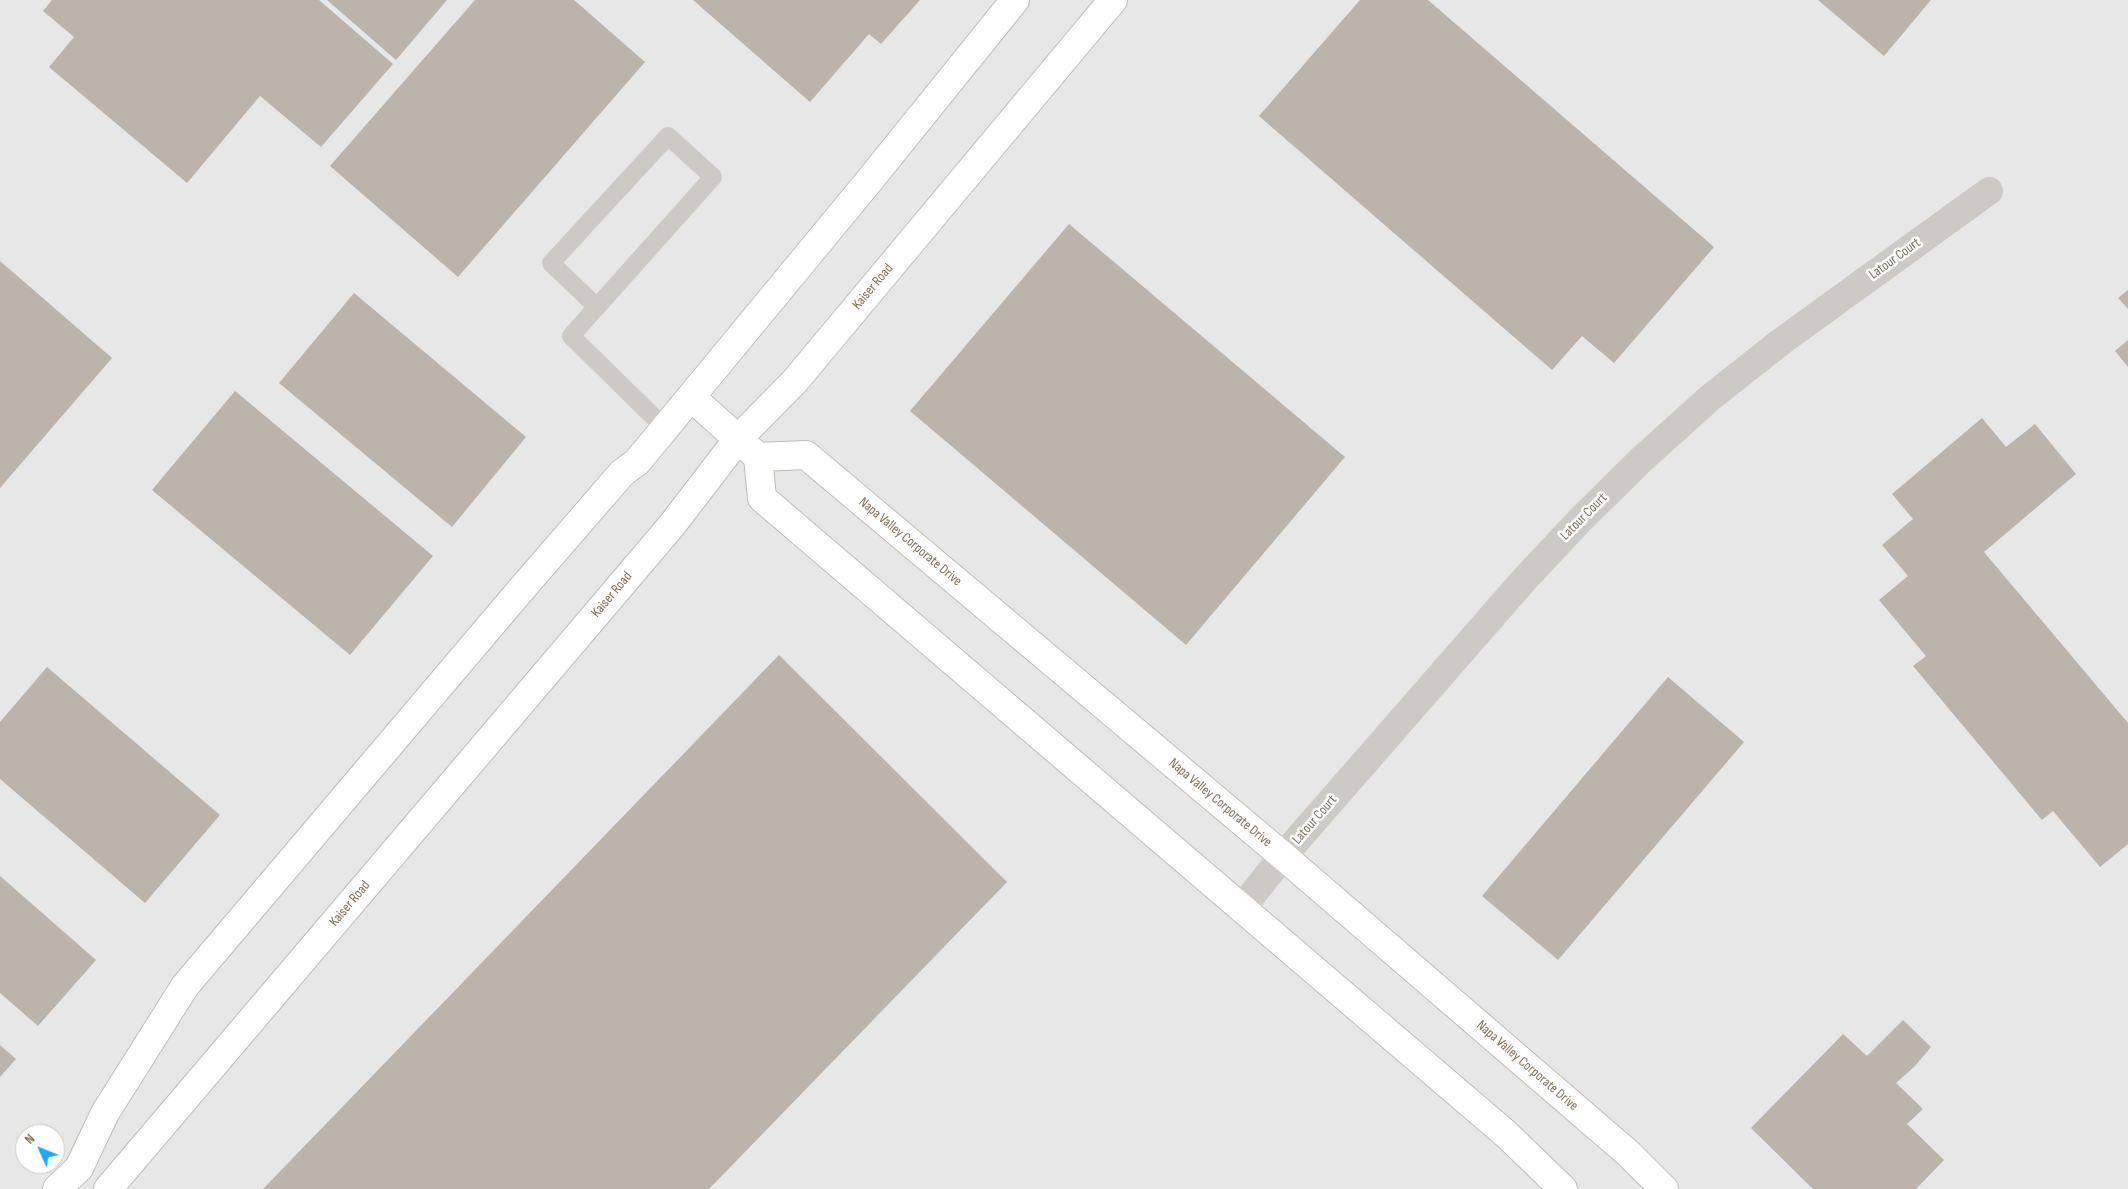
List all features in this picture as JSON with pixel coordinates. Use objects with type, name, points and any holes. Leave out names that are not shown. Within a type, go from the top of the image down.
[{"type":"street","points":[[57,1189],[79,1168],[106,1114],[185,986],[518,592],[622,473],[637,462],[1015,0]]},
{"type":"street","name":"Kaiser Road","points":[[108,1189],[672,525],[748,448],[795,381],[1113,0]]},
{"type":"street","name":"Latour Court","points":[[1241,909],[1283,856],[1523,581],[1580,520],[1642,459],[1711,397],[1782,341],[1989,190]]},
{"type":"street","points":[[691,397],[748,448],[762,498],[1506,1134],[1563,1189]]},
{"type":"street","name":"Napa Valley Corporate Drive","points":[[748,448],[806,455],[1283,856],[1629,1154],[1664,1189]]},
{"type":"lane","points":[[597,307],[551,263],[668,136],[713,177],[597,307],[571,336],[665,428]]},
{"type":"shaded area","points":[[0,0],[2128,0],[2128,1189],[0,1189]]},
{"type":"building","points":[[52,0],[319,0],[393,64],[321,147],[260,96],[187,183],[49,67],[74,37],[43,11]]},
{"type":"building","points":[[327,0],[447,0],[396,60]]},
{"type":"building","points":[[475,0],[574,0],[645,62],[458,277],[330,166]]},
{"type":"building","points":[[693,0],[920,0],[881,44],[869,34],[810,102]]},
{"type":"building","points":[[1360,0],[1428,0],[1714,247],[1614,363],[1582,336],[1552,370],[1259,116]]},
{"type":"building","points":[[1818,0],[1931,0],[1884,56]]},
{"type":"building","points":[[1069,224],[1345,457],[1186,645],[910,411]]},
{"type":"building","points":[[0,261],[112,358],[0,488]]},
{"type":"building","points":[[2128,290],[2128,309],[2118,298]]},
{"type":"building","points":[[354,293],[526,437],[452,527],[279,383]]},
{"type":"building","points":[[2128,340],[2128,367],[2115,351]]},
{"type":"building","points":[[235,391],[433,556],[350,655],[152,490]]},
{"type":"building","points":[[1982,418],[2006,447],[2035,424],[2076,474],[1984,552],[2128,723],[2128,844],[2100,867],[2053,811],[2042,820],[1913,666],[1926,656],[1879,600],[1908,576],[1882,545],[1913,519],[1892,494]]},
{"type":"building","points":[[779,655],[1007,882],[709,1189],[263,1189]]},
{"type":"building","points":[[47,667],[220,815],[145,903],[0,779],[0,722]]},
{"type":"building","points":[[1668,677],[1744,742],[1558,960],[1482,896]]},
{"type":"building","points":[[0,876],[96,960],[38,1026],[0,993]]},
{"type":"building","points":[[1903,1020],[1931,1047],[1915,1066],[1896,1083],[1923,1109],[1907,1124],[1944,1160],[1916,1189],[1813,1189],[1751,1128],[1843,1034],[1867,1056]]},
{"type":"building","points":[[0,1045],[16,1059],[0,1077]]}]
